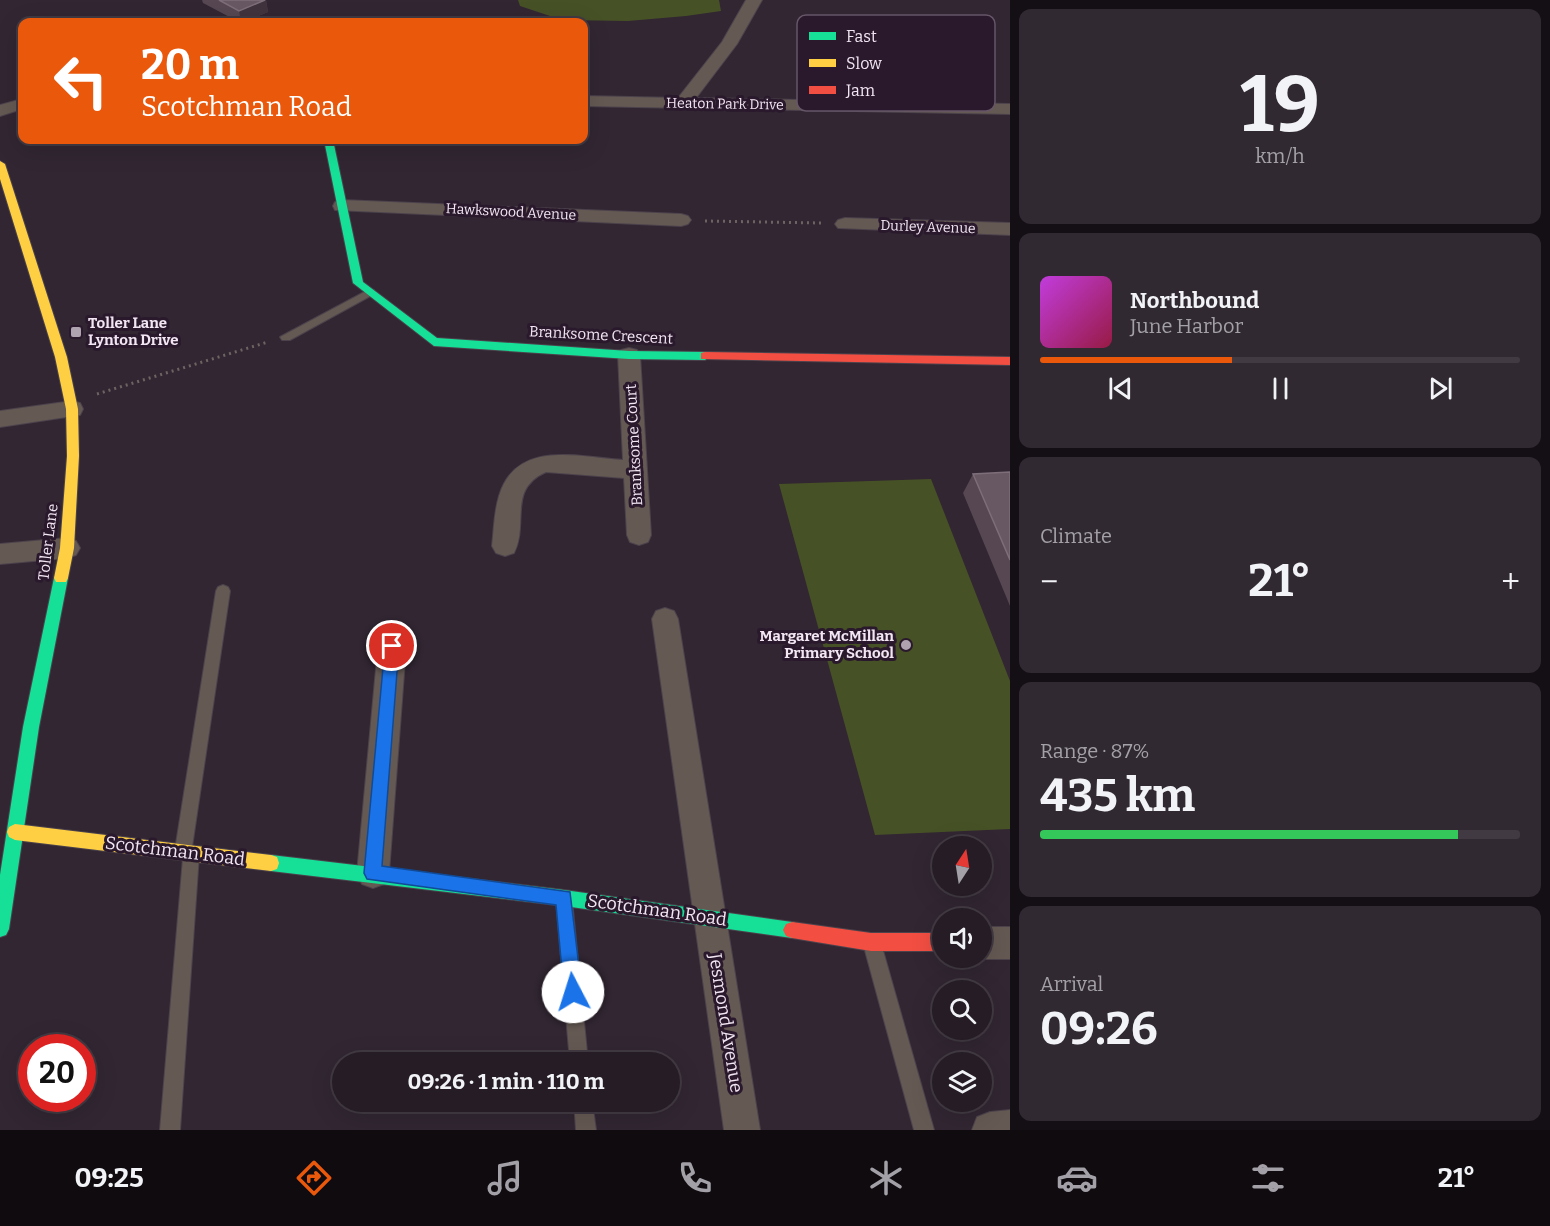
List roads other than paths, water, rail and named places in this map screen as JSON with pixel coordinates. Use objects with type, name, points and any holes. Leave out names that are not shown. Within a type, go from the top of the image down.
[{"type":"street","points":[[683,104],[729,44],[754,0]]},
{"type":"street","name":"Heaton Park Drive","points":[[588,101],[797,106]]},
{"type":"street","points":[[0,111],[18,105]]},
{"type":"street","name":"Heaton Park Drive","points":[[995,109],[1010,109]]},
{"type":"street","name":"Branksome Crescent","points":[[329,144],[358,284],[434,342],[629,355],[1010,361]]},
{"type":"street","name":"Toller Lane","points":[[0,164],[61,357],[71,406],[73,456],[67,548],[31,727],[0,929]]},
{"type":"street","name":"Hawkswood Avenue","points":[[342,206],[681,220]]},
{"type":"street","name":"Durley Avenue","points":[[845,224],[1010,229]]},
{"type":"street","name":"Branksome Court","points":[[629,355],[639,535]]},
{"type":"street","points":[[0,419],[71,406]]},
{"type":"street","points":[[505,546],[512,490],[519,477],[531,468],[544,464],[636,470]]},
{"type":"street","points":[[0,554],[67,548]]},
{"type":"street","name":"Jesmond Avenue","points":[[665,619],[742,1130]]},
{"type":"street","points":[[373,873],[392,646]]},
{"type":"street","name":"Scotchman Road","points":[[15,832],[373,873],[710,917],[871,942],[932,942]]},
{"type":"street","points":[[992,943],[1010,943]]},
{"type":"street","points":[[990,1130],[1010,1128]]},
{"type":"lane","points":[[286,337],[370,292]]},
{"type":"lane","points":[[170,1130],[187,852],[223,591]]},
{"type":"lane","points":[[0,809],[19,807]]},
{"type":"lane","points":[[564,898],[578,1052]]},
{"type":"lane","points":[[871,942],[924,1130]]},
{"type":"lane","points":[[584,1112],[586,1130]]},
{"type":"place","name":"Toller Lane Lynton Drive","points":[[76,332]]},
{"type":"place","name":"Margaret McMillan Primary School","points":[[906,645]]}]
